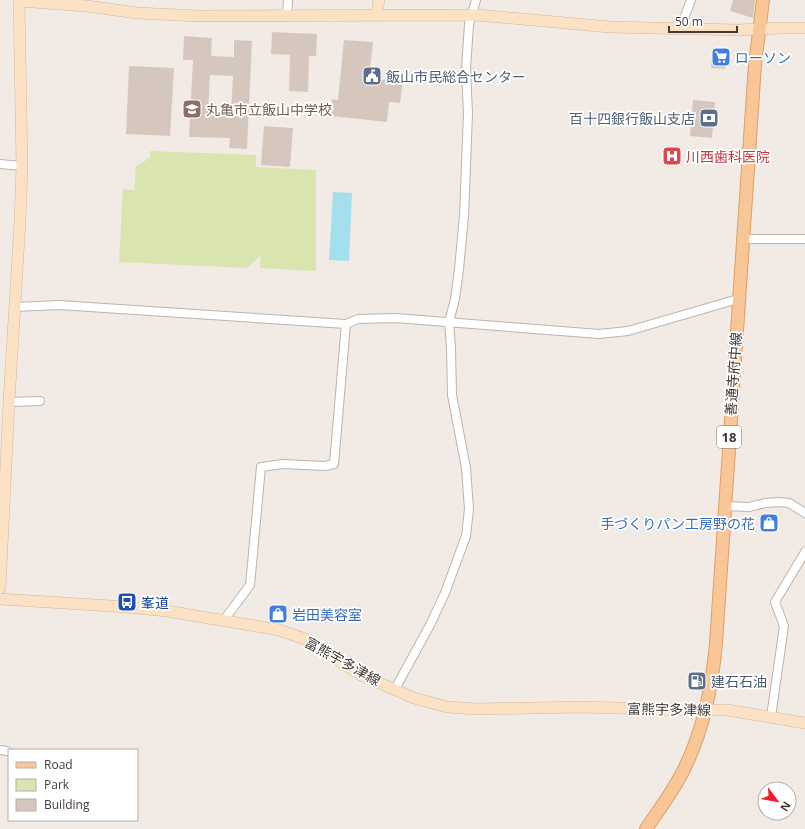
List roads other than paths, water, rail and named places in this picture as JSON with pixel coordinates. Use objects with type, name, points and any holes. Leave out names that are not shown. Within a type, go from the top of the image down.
[{"type":"main road","name":"善通寺府中線","points":[[646,829],[681,775],[700,732],[711,690],[755,64],[763,0]]},
{"type":"street","points":[[287,15],[288,0]]},
{"type":"street","points":[[377,14],[379,0]]},
{"type":"street","points":[[395,689],[430,625],[442,599],[466,536],[469,509],[466,468],[452,395],[449,322],[456,292],[464,216],[468,114],[466,69],[469,24],[476,0]]},
{"type":"street","points":[[682,29],[683,21],[691,0]]},
{"type":"street","points":[[0,588],[2,498],[20,222],[22,166],[19,1],[87,6],[137,13],[199,16],[377,14],[471,15],[610,27],[738,30],[805,28]]},
{"type":"street","points":[[0,164],[22,166]]},
{"type":"street","points":[[742,239],[805,238]]},
{"type":"street","points":[[14,307],[59,305],[346,324],[358,319],[395,318],[599,334],[628,331],[738,298]]},
{"type":"street","points":[[224,620],[250,585],[261,467],[283,464],[325,466],[334,464],[346,324]]},
{"type":"street","points":[[9,402],[40,401]]},
{"type":"street","points":[[725,506],[749,507],[765,503],[779,502],[789,503],[805,513]]},
{"type":"street","points":[[771,717],[784,626],[775,602],[805,552]]},
{"type":"street","name":"富熊宇多津線","points":[[0,599],[167,611],[279,630],[293,634],[322,649],[361,675],[414,698],[447,707],[476,709],[582,707],[727,710],[805,723]]},
{"type":"water","points":[[333,192],[352,193],[349,261],[329,260]]},
{"type":"place","name":"ローソン","points":[[721,57]]},
{"type":"place","name":"飯山市民総合センター","points":[[372,76]]},
{"type":"place","name":"丸亀市立飯山中学校","points":[[192,109]]},
{"type":"place","name":"百十四銀行飯山支店","points":[[709,118]]},
{"type":"place","name":"川西歯科医院","points":[[672,156]]},
{"type":"place","name":"手づくりパン工房野の花","points":[[769,523]]},
{"type":"place","name":"峯道","points":[[127,602]]},
{"type":"place","name":"岩田美容室","points":[[278,614]]},
{"type":"place","name":"建石石油","points":[[697,681]]}]
